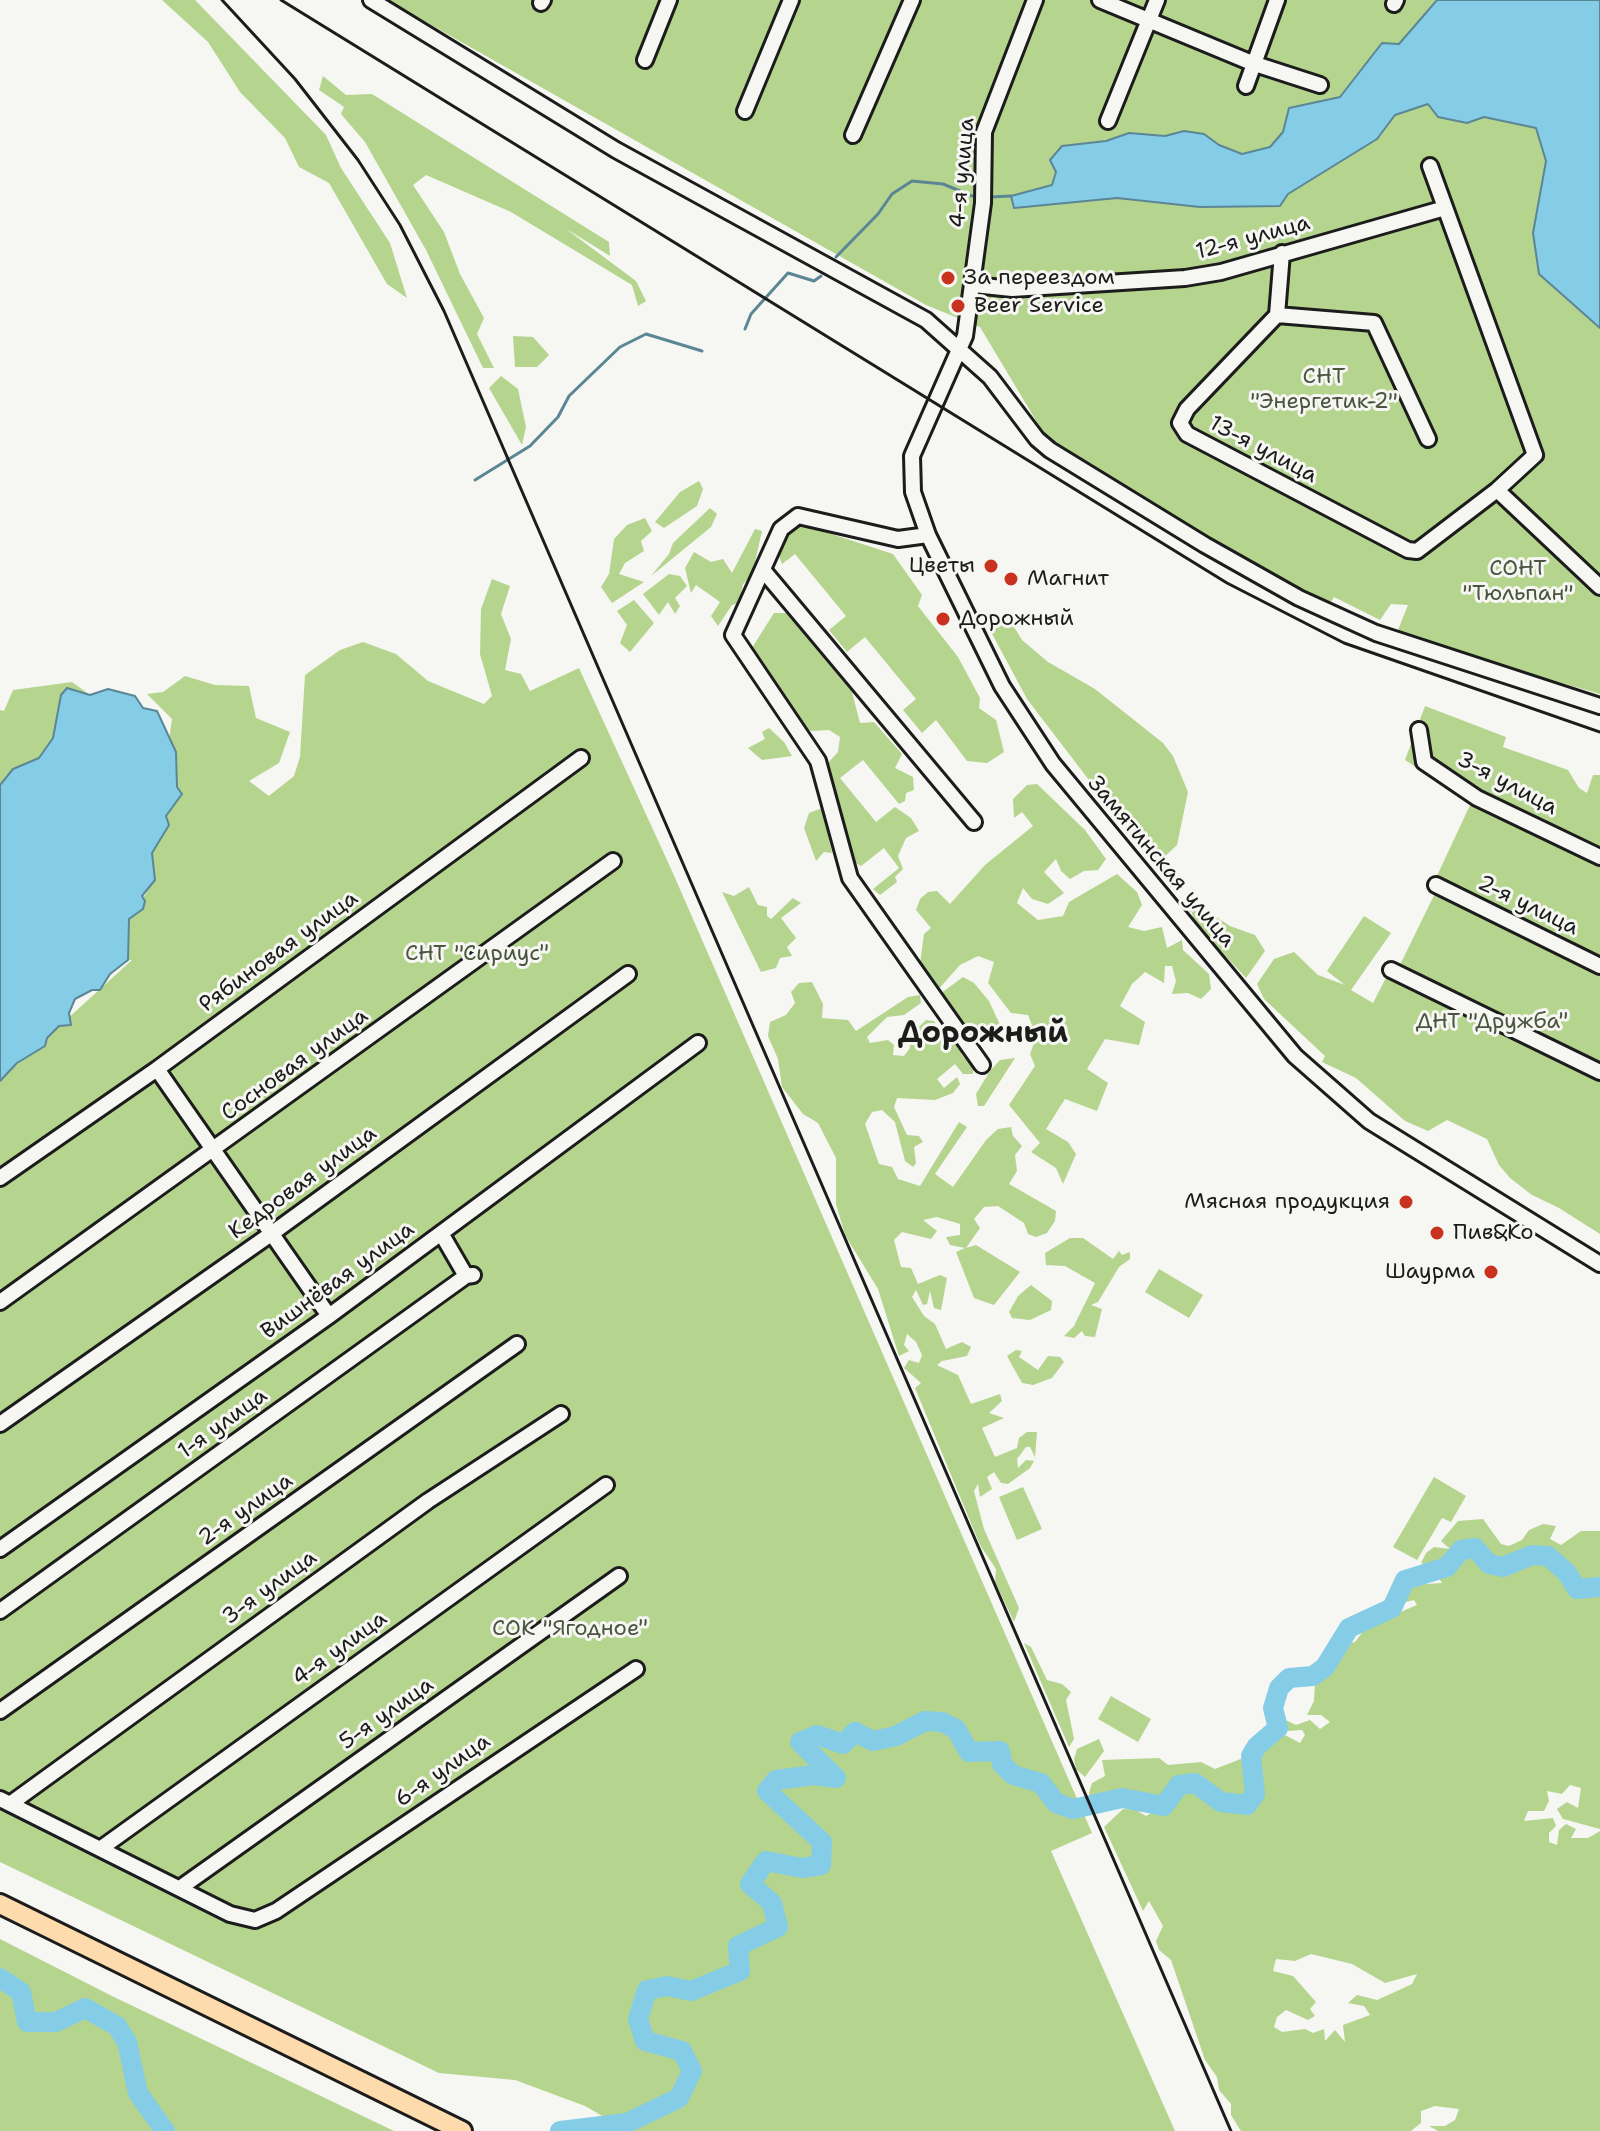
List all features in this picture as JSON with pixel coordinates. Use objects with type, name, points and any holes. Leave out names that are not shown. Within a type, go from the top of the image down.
[{"type":"main road","points":[[0,1904],[462,2131]]},
{"type":"street","points":[[371,0],[616,150],[926,320],[961,349],[1008,396],[1037,439],[1050,450],[1299,598],[1390,637],[1600,706]]},
{"type":"street","points":[[645,60],[669,0]]},
{"type":"street","points":[[745,111],[791,0]]},
{"type":"street","points":[[853,135],[912,0]]},
{"type":"street","name":"4-я улица","points":[[961,349],[974,285],[983,203],[984,132],[1035,0]]},
{"type":"street","points":[[1100,0],[1252,63],[1320,85]]},
{"type":"street","points":[[1108,121],[1157,0]]},
{"type":"street","points":[[1246,86],[1277,0]]},
{"type":"street","points":[[1430,166],[1535,455],[1497,490],[1600,587]]},
{"type":"street","name":"12-я улица","points":[[974,285],[1012,289],[1185,278],[1221,272],[1445,208]]},
{"type":"street","points":[[1282,253],[1277,315],[1374,323],[1428,439]]},
{"type":"street","name":"13-я улица","points":[[1277,315],[1187,409],[1180,423],[1187,434],[1408,550],[1417,551],[1497,490]]},
{"type":"street","name":"Замятинская улица","points":[[961,349],[912,456],[913,492],[928,535],[1002,686],[1053,764],[1295,1056],[1369,1121],[1600,1264]]},
{"type":"street","points":[[928,535],[898,539],[798,516],[781,529],[733,635],[818,761],[850,878],[982,1065]]},
{"type":"street","points":[[763,570],[974,822]]},
{"type":"street","name":"3-я улица","points":[[1419,730],[1424,762],[1477,798],[1600,857]]},
{"type":"street","name":"Рябиновая улица","points":[[0,1178],[157,1069],[581,758]]},
{"type":"street","name":"Сосновая улица","points":[[0,1302],[613,861]]},
{"type":"street","name":"2-я улица","points":[[1436,885],[1600,966]]},
{"type":"street","points":[[1391,970],[1600,1072]]},
{"type":"street","name":"Кедровая улица","points":[[0,1424],[271,1234],[628,974]]},
{"type":"street","name":"Вишнёвая улица","points":[[0,1549],[329,1316],[698,1043]]},
{"type":"street","points":[[157,1069],[329,1316]]},
{"type":"street","name":"1-я улица","points":[[0,1611],[470,1276],[441,1233]]},
{"type":"street","name":"2-я улица","points":[[0,1711],[517,1344]]},
{"type":"street","name":"3-я улица","points":[[5,1802],[428,1501],[561,1414]]},
{"type":"street","name":"4-я улица","points":[[100,1849],[606,1485]]},
{"type":"street","name":"5-я улица","points":[[180,1888],[619,1576]]},
{"type":"street","name":"6-я улица","points":[[180,1888],[230,1914],[255,1920],[276,1911],[636,1669]]},
{"type":"street","points":[[5,1802],[180,1888]]},
{"type":"green space","points":[[162,0],[195,0],[326,135],[341,168],[390,243],[407,298],[387,284],[329,183],[299,167],[285,138],[240,92],[208,42]]},
{"type":"green space","name":"СHТ \"Энергетик-2\"","points":[[387,0],[1437,0],[1399,44],[1382,43],[1340,97],[1290,108],[1283,132],[1270,147],[1242,154],[1219,145],[1204,134],[1184,131],[1165,136],[1129,133],[1106,141],[1062,146],[1052,185],[1012,196],[1014,208],[1117,198],[1200,207],[1287,194],[1377,139],[1395,115],[1428,104],[1467,123],[1484,117],[1536,128],[1546,161],[1533,233],[1539,274],[1600,328],[1600,694],[1396,635],[1408,605],[1391,604],[1380,620],[1334,597],[1327,608],[1153,508],[1047,439],[980,327],[926,305]]},
{"type":"green space","points":[[323,76],[346,95],[372,94],[609,242],[610,256],[565,228],[636,281],[646,301],[638,306],[632,285],[511,212],[426,175],[413,185],[444,232],[460,274],[484,318],[477,334],[494,368],[483,368],[426,250],[365,142],[341,114],[344,107],[319,90]]},
{"type":"green space","points":[[513,336],[533,337],[549,355],[537,367],[515,367]]},
{"type":"green space","points":[[501,376],[518,389],[526,427],[522,445],[489,388]]},
{"type":"green space","points":[[699,481],[703,489],[697,506],[664,528],[655,522],[680,492]]},
{"type":"green space","points":[[710,508],[717,514],[711,527],[651,576],[669,554],[673,543]]},
{"type":"green space","points":[[645,518],[652,531],[641,541],[644,551],[625,563],[619,574],[644,582],[612,603],[601,587],[609,574],[614,539],[627,525]]},
{"type":"green space","points":[[801,524],[893,554],[922,595],[918,606],[958,657],[980,698],[979,708],[996,720],[1004,752],[987,763],[967,761],[936,720],[922,733],[903,710],[916,699],[865,637],[847,652],[829,630],[846,616],[795,554],[782,564],[777,551],[784,537]]},
{"type":"green space","points":[[755,529],[762,531],[752,575],[743,584],[739,603],[732,605],[718,626],[711,616],[720,602],[696,585],[691,593],[685,568],[694,552],[711,562],[723,559],[732,573]]},
{"type":"green space","points":[[669,574],[680,576],[687,586],[675,598],[680,606],[675,614],[668,602],[659,615],[643,594]]},
{"type":"green space","points":[[492,579],[510,586],[501,614],[511,639],[505,670],[521,674],[530,691],[579,668],[672,871],[1092,1833],[1051,1851],[1175,2131],[628,2131],[585,2106],[515,2080],[439,2073],[0,1862],[0,1080],[132,960],[128,960],[129,919],[155,880],[152,853],[169,825],[166,817],[177,787],[176,752],[169,740],[172,719],[147,694],[163,692],[185,676],[215,685],[249,686],[256,718],[290,732],[279,763],[249,781],[269,796],[294,776],[300,757],[305,675],[340,650],[363,642],[396,654],[428,681],[484,704],[492,696],[480,654],[481,609]]},
{"type":"green space","points":[[634,600],[654,623],[630,652],[620,643],[627,625],[617,611]]},
{"type":"green space","points":[[774,613],[786,613],[852,692],[860,723],[874,722],[902,754],[895,768],[913,777],[914,790],[906,793],[905,801],[899,804],[863,760],[840,778],[876,822],[895,807],[911,818],[919,831],[906,838],[898,856],[903,869],[895,877],[897,882],[880,895],[873,889],[899,868],[884,848],[861,866],[847,858],[825,783],[826,765],[838,752],[840,737],[829,730],[811,731],[796,723],[750,651]]},
{"type":"green space","points":[[1008,617],[1022,640],[1048,662],[1095,689],[1163,743],[1173,756],[1188,792],[1177,845],[1162,859],[1147,856],[1027,699],[990,630],[997,618]]},
{"type":"green space","points":[[72,682],[90,695],[60,695],[54,738],[39,758],[13,769],[0,785],[0,710],[4,711],[13,690]]},
{"type":"green space","name":"ДНТ \"Дружба\"","points":[[1425,706],[1506,737],[1503,747],[1568,770],[1579,788],[1587,793],[1593,775],[1600,775],[1600,1234],[1532,1195],[1510,1178],[1499,1165],[1487,1139],[1447,1120],[1428,1131],[1405,1121],[1356,1078],[1322,1062],[1325,1056],[1264,999],[1257,984],[1274,959],[1294,952],[1318,975],[1345,985],[1327,971],[1364,916],[1391,933],[1351,990],[1373,1003],[1392,966],[1398,969],[1441,881],[1436,878],[1471,803],[1405,760]]},
{"type":"green space","points":[[769,728],[784,742],[792,756],[762,760],[748,748],[765,739],[762,732]]},
{"type":"green space","points":[[1037,784],[1085,830],[1106,859],[1098,870],[1084,871],[1070,879],[1061,871],[1056,859],[1044,872],[1064,893],[1048,904],[1032,899],[1023,888],[1017,903],[1038,920],[1063,916],[1069,902],[1117,874],[1137,892],[1142,905],[1128,927],[1144,931],[1162,927],[1167,948],[1182,940],[1183,950],[1209,974],[1211,989],[1201,999],[1188,993],[1172,994],[1176,981],[1172,966],[1165,966],[1164,983],[1145,972],[1132,984],[1120,1006],[1145,1022],[1139,1045],[1105,1039],[1087,1069],[1108,1083],[1097,1111],[1065,1099],[1046,1129],[1068,1142],[1076,1154],[1063,1184],[1056,1168],[1031,1152],[1040,1143],[1009,1105],[1035,1066],[1030,1054],[1034,1043],[1033,1028],[1028,1015],[1011,1013],[988,983],[994,962],[978,956],[960,965],[936,992],[919,971],[924,934],[931,928],[916,910],[920,899],[928,892],[937,891],[950,904],[985,865],[1033,826],[1022,812],[1014,818],[1013,799],[1027,785]]},
{"type":"green space","points":[[822,808],[832,853],[824,852],[816,861],[804,828],[809,813]]},
{"type":"green space","points":[[749,887],[758,905],[767,907],[767,916],[771,919],[793,898],[801,903],[781,918],[796,938],[787,947],[792,956],[780,958],[776,968],[761,972],[722,892],[734,896]]},
{"type":"green space","points":[[1188,898],[1230,926],[1255,935],[1265,951],[1246,978],[1194,922],[1192,913],[1184,905]]},
{"type":"green space","points":[[963,977],[974,983],[989,1001],[1001,1027],[993,1035],[970,1037],[940,994]]},
{"type":"green space","points":[[812,982],[823,1004],[822,1018],[848,1020],[856,1031],[908,997],[920,995],[921,1003],[904,1015],[887,1017],[867,1037],[870,1043],[888,1040],[894,1045],[893,1055],[904,1056],[910,1048],[908,1037],[926,1020],[934,1021],[945,1040],[957,1042],[964,1048],[962,1055],[973,1067],[973,1074],[963,1074],[955,1064],[937,1079],[944,1088],[957,1077],[960,1084],[953,1093],[935,1100],[897,1098],[894,1107],[907,1135],[919,1136],[923,1142],[914,1147],[916,1163],[913,1167],[905,1161],[895,1122],[882,1110],[872,1112],[865,1124],[879,1164],[892,1167],[898,1179],[920,1186],[959,1122],[967,1127],[935,1174],[953,1187],[986,1140],[998,1129],[1011,1127],[1013,1136],[1022,1146],[1015,1155],[1017,1171],[1009,1184],[1056,1211],[1055,1221],[1047,1233],[1036,1237],[1028,1234],[1024,1223],[998,1206],[984,1207],[974,1219],[980,1228],[966,1248],[976,1245],[1020,1272],[994,1305],[974,1298],[956,1252],[965,1248],[950,1245],[946,1237],[960,1235],[960,1224],[937,1217],[923,1220],[937,1231],[931,1239],[902,1232],[894,1240],[901,1267],[911,1268],[918,1284],[940,1275],[947,1278],[941,1310],[934,1308],[930,1291],[927,1304],[923,1305],[916,1290],[912,1297],[924,1316],[935,1324],[946,1349],[962,1342],[971,1347],[967,1356],[937,1365],[958,1375],[971,1404],[1000,1394],[1002,1401],[989,1413],[1004,1418],[982,1428],[995,1457],[1017,1448],[1019,1438],[1027,1432],[1037,1432],[1035,1457],[1030,1447],[1026,1447],[1017,1459],[1018,1468],[1026,1460],[1034,1461],[1030,1468],[1008,1484],[1001,1483],[994,1472],[987,1477],[992,1489],[980,1497],[978,1484],[974,1491],[984,1529],[1019,1608],[1014,1622],[995,1582],[996,1569],[980,1545],[915,1388],[921,1383],[904,1368],[909,1360],[919,1363],[922,1355],[916,1342],[907,1334],[904,1345],[909,1351],[899,1356],[878,1289],[845,1235],[836,1204],[836,1158],[818,1123],[803,1114],[782,1087],[778,1059],[768,1036],[770,1022],[786,1015],[795,1003],[791,992],[799,983]]},
{"type":"green space","points":[[1015,1058],[984,1106],[978,1106],[976,1094],[990,1071],[1000,1060]]},
{"type":"green space","points":[[1070,1238],[1083,1238],[1113,1259],[1119,1251],[1122,1255],[1130,1252],[1130,1259],[1119,1267],[1098,1302],[1091,1305],[1102,1309],[1095,1337],[1085,1336],[1082,1331],[1074,1338],[1064,1336],[1074,1326],[1095,1283],[1065,1266],[1046,1265],[1045,1253]]},
{"type":"green space","points":[[1159,1269],[1203,1295],[1189,1318],[1145,1292]]},
{"type":"green space","points":[[1031,1285],[1052,1301],[1051,1310],[1030,1320],[1012,1318],[1009,1312],[1018,1296]]},
{"type":"green space","points":[[1016,1350],[1022,1351],[1019,1357],[1038,1370],[1048,1356],[1060,1357],[1064,1362],[1052,1378],[1033,1385],[1022,1383],[1007,1356]]},
{"type":"green space","points":[[1434,1477],[1466,1496],[1451,1522],[1442,1518],[1417,1560],[1393,1547]]},
{"type":"green space","points":[[1023,1487],[1042,1529],[1017,1540],[999,1497]]},
{"type":"green space","points":[[1483,1519],[1501,1544],[1509,1546],[1522,1540],[1529,1530],[1543,1524],[1556,1526],[1550,1539],[1561,1545],[1581,1531],[1600,1531],[1600,1829],[1563,1819],[1557,1809],[1567,1802],[1578,1808],[1581,1788],[1570,1785],[1562,1794],[1547,1791],[1549,1801],[1544,1811],[1528,1811],[1524,1821],[1553,1818],[1556,1826],[1549,1833],[1549,1842],[1557,1845],[1559,1830],[1566,1824],[1576,1829],[1571,1838],[1588,1838],[1600,1831],[1600,2131],[1438,2131],[1429,2126],[1445,2126],[1455,2120],[1459,2109],[1435,2106],[1421,2111],[1421,2123],[1411,2131],[1241,2131],[1231,2115],[1231,2104],[1219,2090],[1217,2077],[1205,2060],[1171,1960],[1159,1950],[1156,1941],[1163,1926],[1149,1901],[1143,1911],[1104,1827],[1123,1809],[1136,1810],[1146,1816],[1155,1811],[1152,1801],[1141,1793],[1129,1795],[1116,1807],[1103,1795],[1102,1808],[1092,1805],[1089,1793],[1092,1783],[1105,1776],[1102,1760],[1159,1758],[1168,1765],[1201,1762],[1215,1769],[1256,1753],[1285,1735],[1300,1743],[1305,1735],[1302,1730],[1288,1731],[1279,1717],[1296,1725],[1310,1720],[1320,1729],[1330,1722],[1321,1715],[1307,1715],[1314,1701],[1315,1681],[1327,1671],[1328,1657],[1337,1654],[1342,1644],[1355,1642],[1367,1626],[1417,1605],[1414,1600],[1389,1606],[1390,1596],[1398,1586],[1442,1583],[1432,1567],[1421,1563],[1426,1553],[1434,1547],[1450,1549],[1441,1541],[1458,1521]],"holes":[[[1311,1954],[1352,1964],[1385,1983],[1417,1974],[1412,1984],[1377,2000],[1357,1995],[1348,2003],[1364,2006],[1370,2015],[1343,2025],[1345,2042],[1335,2030],[1325,2041],[1324,2029],[1313,2033],[1305,2029],[1282,2032],[1274,2027],[1277,2017],[1286,2010],[1308,2020],[1315,2016],[1310,2009],[1316,2002],[1293,1976],[1273,1971],[1276,1959],[1295,1961]]]},
{"type":"green space","points":[[1024,1643],[1031,1647],[1047,1680],[1062,1684],[1071,1692],[1066,1700],[1074,1739],[1069,1747]]},
{"type":"green space","points":[[1111,1696],[1151,1719],[1138,1742],[1098,1719]]},
{"type":"green space","points":[[1099,1739],[1104,1751],[1085,1777],[1076,1769],[1074,1759],[1077,1749]]},
{"type":"green space","points":[[0,1939],[112,1996],[394,2131],[0,2131]]},
{"type":"water","points":[[1437,0],[1600,0],[1600,328],[1539,274],[1533,233],[1546,161],[1536,128],[1484,117],[1467,123],[1438,117],[1428,104],[1395,115],[1377,139],[1288,194],[1280,206],[1200,207],[1117,198],[1014,208],[1011,196],[1052,185],[1056,172],[1050,160],[1062,146],[1106,141],[1129,133],[1165,136],[1184,131],[1204,134],[1219,145],[1242,154],[1270,147],[1283,132],[1289,108],[1340,97],[1382,43],[1399,44]]},
{"type":"water","points":[[67,688],[90,695],[108,689],[135,696],[143,708],[157,711],[176,752],[177,787],[182,794],[166,816],[169,825],[152,853],[155,880],[142,896],[145,901],[143,909],[129,919],[128,960],[110,974],[100,990],[92,990],[75,999],[69,1013],[71,1025],[59,1026],[47,1038],[45,1046],[17,1063],[0,1081],[0,785],[13,769],[39,758],[53,738],[61,695]]},
{"type":"waterway","points":[[836,257],[878,214],[892,194],[912,181],[943,184],[972,196]]},
{"type":"waterway","points":[[990,197],[1011,196]]},
{"type":"waterway","points":[[745,329],[751,314],[788,273],[814,281],[821,276]]},
{"type":"waterway","points":[[475,480],[530,446],[558,417],[569,396],[620,347],[646,334],[702,351]]},
{"type":"waterway","points":[[560,2131],[627,2123],[679,2098],[692,2071],[682,2051],[645,2041],[638,2019],[647,1990],[667,1986],[691,1991],[740,1971],[738,1946],[778,1927],[772,1903],[750,1884],[766,1861],[802,1868],[821,1865],[822,1842],[767,1791],[776,1780],[814,1775],[836,1778],[800,1742],[817,1735],[843,1744],[855,1732],[873,1741],[896,1736],[925,1721],[942,1722],[956,1729],[969,1752],[1000,1751],[1002,1764],[1013,1775],[1041,1783],[1056,1803],[1073,1809],[1122,1798],[1164,1806],[1179,1785],[1195,1783],[1221,1802],[1247,1805],[1255,1794],[1251,1756],[1257,1746],[1278,1728],[1273,1708],[1279,1688],[1289,1678],[1313,1676],[1325,1667],[1349,1628],[1392,1608],[1405,1580],[1447,1567],[1461,1550],[1475,1548],[1489,1564],[1503,1567],[1532,1555],[1548,1556],[1567,1573],[1577,1589],[1600,1587]]},
{"type":"waterway","points":[[0,1978],[21,1992],[27,2022],[56,2022],[85,2008],[117,2026],[127,2042],[138,2093],[165,2131]]},
{"type":"railway","points":[[222,0],[295,79],[358,160],[400,225],[444,311],[1231,2131]]},
{"type":"railway","points":[[281,0],[1227,583],[1344,643],[1600,732]]},
{"type":"place","name":"За переездом","points":[[948,278]]},
{"type":"place","name":"Beer Service","points":[[958,306]]},
{"type":"place","name":"Цветы","points":[[991,566]]},
{"type":"place","name":"Магнит","points":[[1011,579]]},
{"type":"place","name":"Дорожный","points":[[943,619]]},
{"type":"place","name":"Мясная продукция","points":[[1406,1202]]},
{"type":"place","name":"Пив&Ко","points":[[1437,1233]]},
{"type":"place","name":"Шаурма","points":[[1491,1272]]},
{"type":"district","name":"Дорожный","points":[[983,1034]]},
{"type":"park label","name":"СОНТ \"Тюльпан\"","points":[[1518,582]]},
{"type":"park label","name":"СНТ \"Сириус\"","points":[[477,954]]},
{"type":"park label","name":"СОК \"Ягодное\"","points":[[570,1629]]}]
